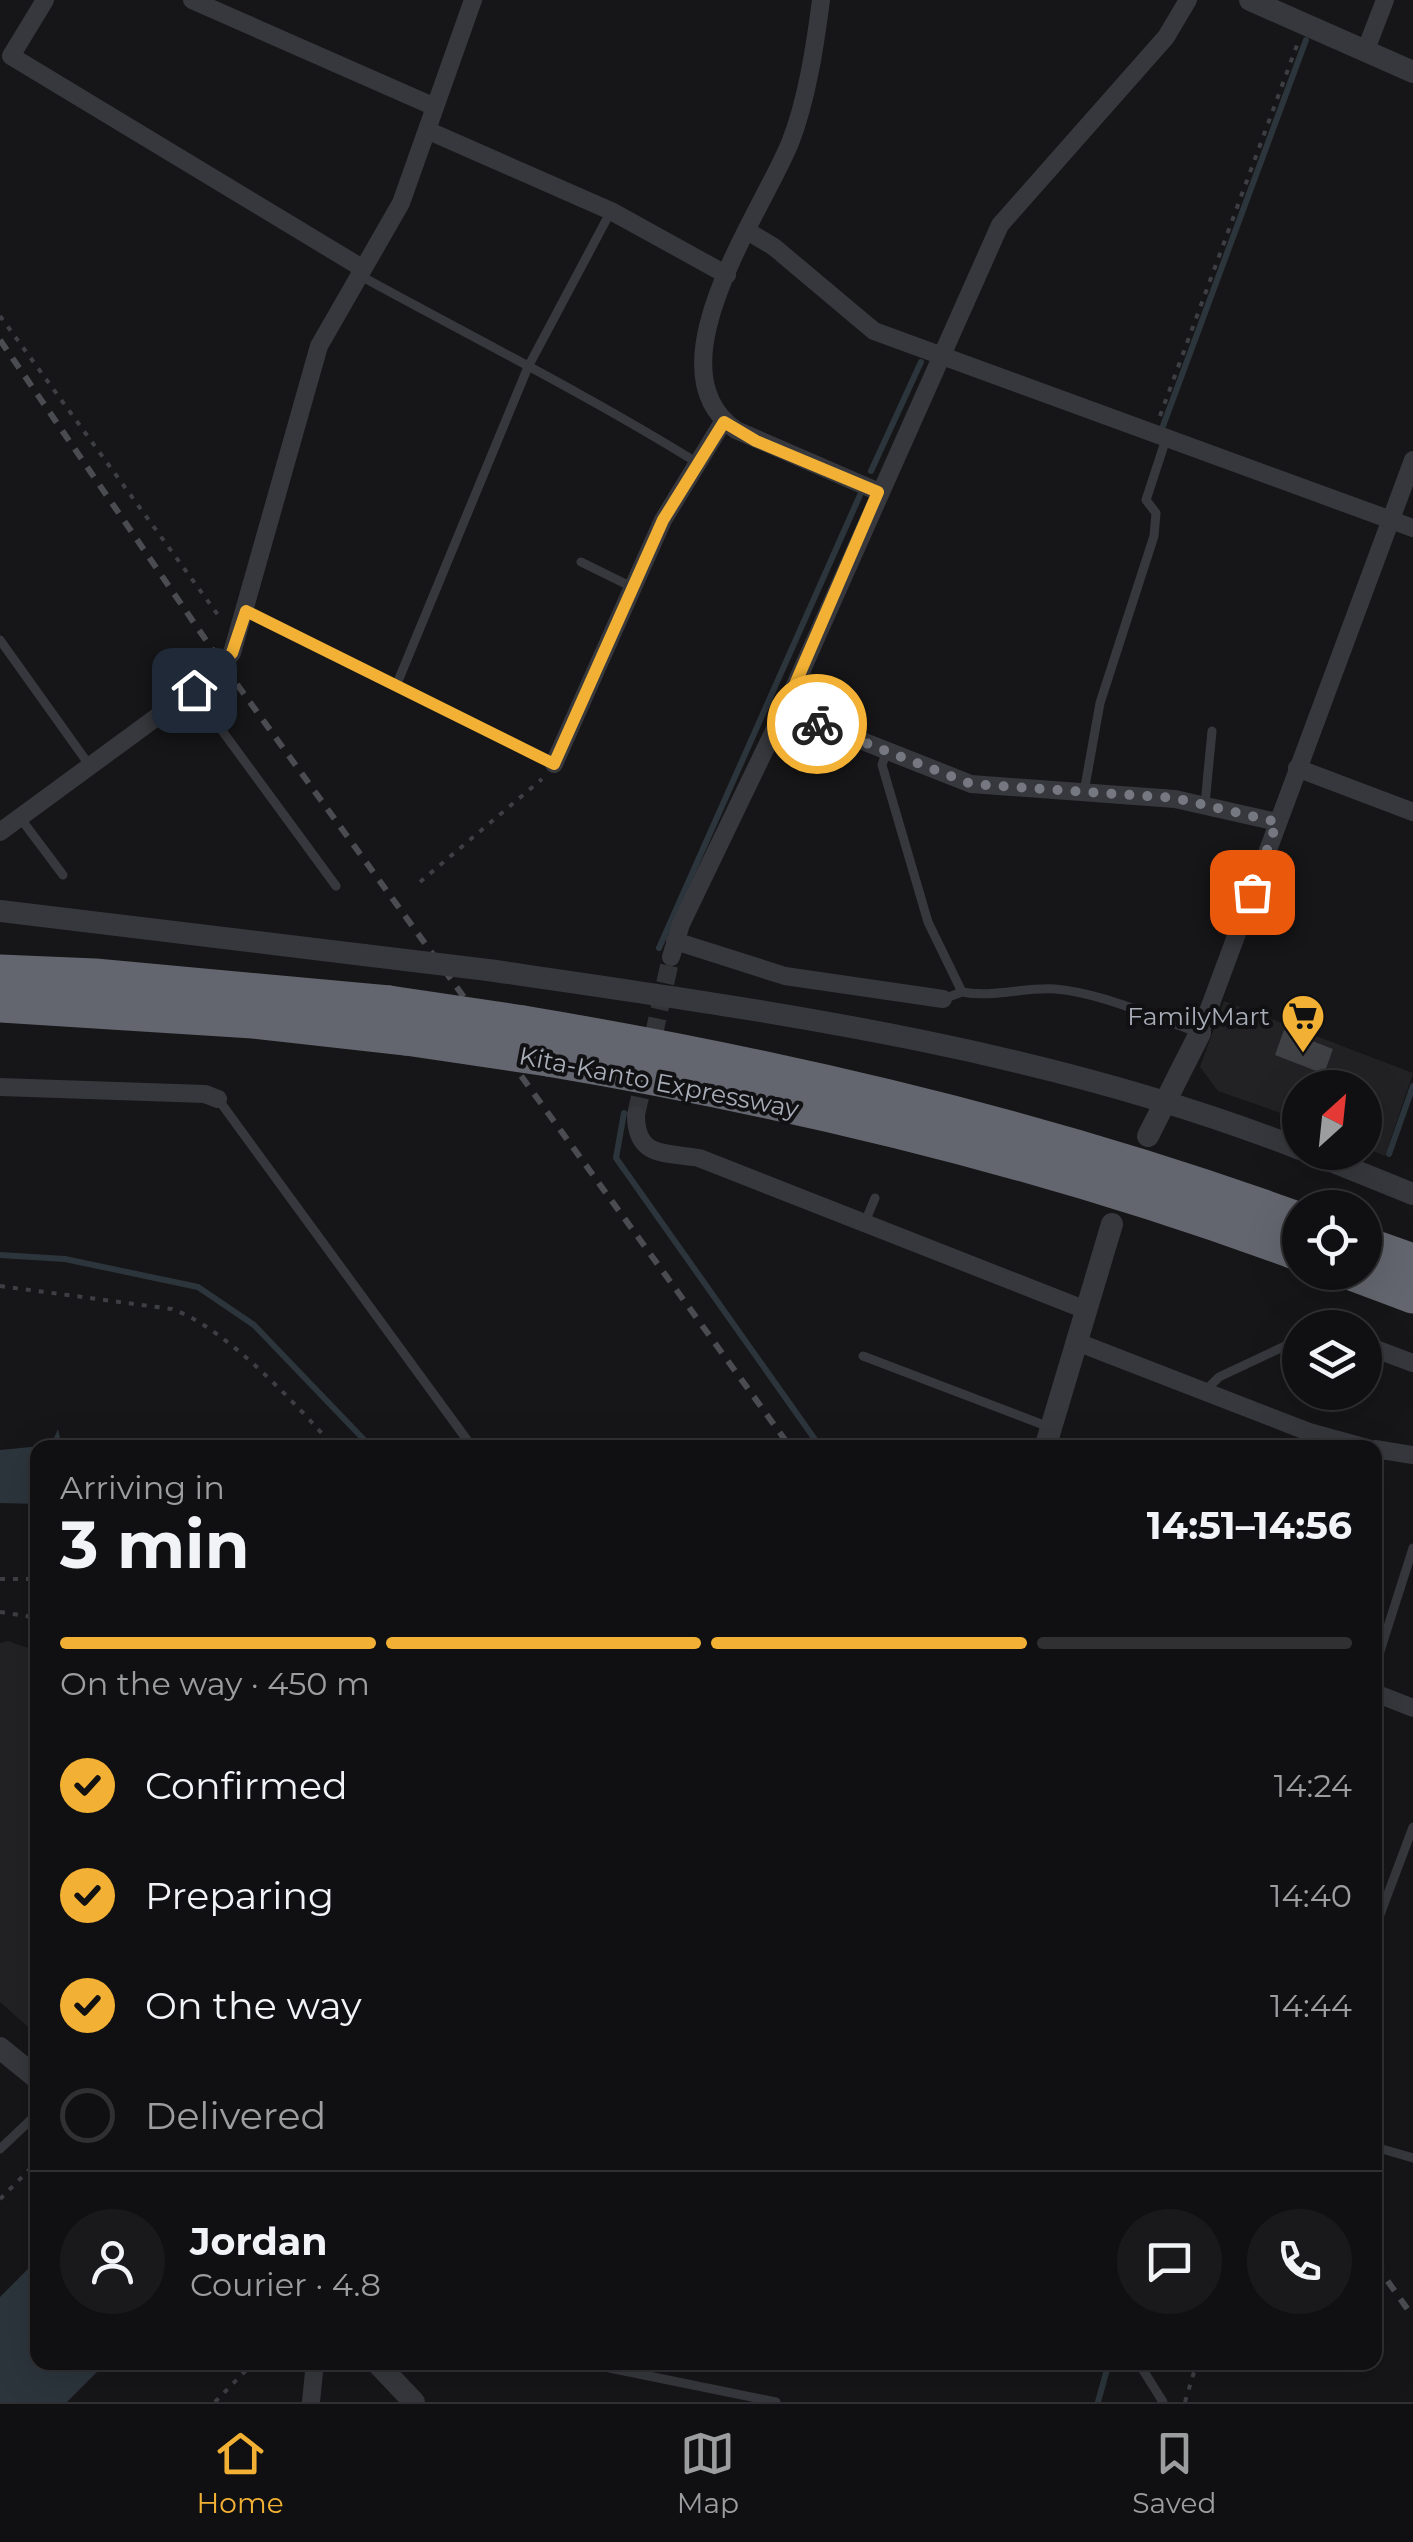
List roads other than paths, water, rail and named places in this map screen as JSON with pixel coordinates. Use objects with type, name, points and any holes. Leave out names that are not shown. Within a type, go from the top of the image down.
[{"type":"highway","name":"Kita-Kanto Expressway","points":[[0,972],[95,976],[389,1003],[523,1022],[863,1089],[1080,1148],[1282,1214]]},
{"type":"highway","name":"Kita-Kanto Expressway","points":[[0,1005],[88,1009],[406,1038],[737,1094],[920,1137],[1152,1204],[1282,1248]]},
{"type":"highway","points":[[0,1014],[88,1009]]},
{"type":"highway","points":[[1382,1250],[1413,1261]]},
{"type":"highway","points":[[1382,1284],[1413,1296]]},
{"type":"street","points":[[45,0],[5,52],[361,272]]},
{"type":"street","points":[[192,0],[435,107]]},
{"type":"street","points":[[0,832],[223,665],[240,634],[318,346],[401,203],[473,0]]},
{"type":"street","points":[[821,0],[794,131],[705,327],[701,372],[724,422],[756,441],[878,492]]},
{"type":"street","points":[[943,1000],[804,981],[673,949],[1000,225],[1166,37],[1188,0]]},
{"type":"street","points":[[1250,0],[1413,72]]},
{"type":"street","points":[[1365,52],[1385,0]]},
{"type":"street","points":[[429,130],[612,212],[727,274]]},
{"type":"street","points":[[750,232],[774,246],[865,326],[940,358],[1413,528]]},
{"type":"street","points":[[554,764],[632,587],[696,462],[724,422]]},
{"type":"street","points":[[1148,1136],[1200,1033],[1413,460]]},
{"type":"street","points":[[784,710],[971,784],[1206,804],[1277,822]]},
{"type":"street","points":[[1297,768],[1413,812]]},
{"type":"street","points":[[0,911],[488,970],[931,1042],[1168,1101],[1282,1142]]},
{"type":"street","points":[[0,1087],[205,1094],[218,1099]]},
{"type":"street","points":[[636,1115],[641,1144],[700,1158],[1086,1310]]},
{"type":"street","points":[[1354,1170],[1413,1194]]},
{"type":"street","points":[[1048,1438],[1112,1224]]},
{"type":"street","points":[[1076,1342],[1338,1440]]},
{"type":"street","points":[[1382,1352],[1413,1363]]},
{"type":"street","points":[[1382,1450],[1413,1456]]},
{"type":"street","points":[[1382,1696],[1413,1708]]},
{"type":"street","points":[[0,2048],[30,2072]]},
{"type":"street","points":[[312,2402],[314,2370]]},
{"type":"street","points":[[384,2370],[414,2402]]},
{"type":"lane","points":[[396,686],[528,368],[612,212]]},
{"type":"lane","points":[[361,272],[528,368],[576,388],[696,462]]},
{"type":"lane","points":[[1084,792],[1100,703],[1154,536],[1156,513],[1146,500],[1160,436]]},
{"type":"lane","points":[[580,562],[632,587]]},
{"type":"lane","points":[[246,611],[554,764]]},
{"type":"lane","points":[[0,640],[90,766]]},
{"type":"lane","points":[[194,690],[336,886]]},
{"type":"lane","points":[[1206,804],[1212,730]]},
{"type":"lane","points":[[886,753],[884,772],[928,922],[962,992]]},
{"type":"lane","points":[[21,819],[63,875]]},
{"type":"lane","points":[[943,1000],[962,992],[976,995],[1025,988],[1079,992],[1200,1033]]},
{"type":"lane","points":[[218,1099],[467,1440]]},
{"type":"lane","points":[[866,1222],[874,1198]]},
{"type":"lane","points":[[1207,1389],[1219,1377],[1282,1347]]},
{"type":"lane","points":[[863,1356],[1048,1438]]},
{"type":"lane","points":[[1382,1645],[1413,1548]]},
{"type":"lane","points":[[1382,1909],[1413,1826]]},
{"type":"lane","points":[[0,2149],[30,2121]]},
{"type":"lane","points":[[1382,2149],[1413,2158]]},
{"type":"lane","points":[[619,2370],[776,2402]]},
{"type":"lane","points":[[1143,2370],[1163,2402]]},
{"type":"waterway","points":[[1163,426],[1306,40]]},
{"type":"waterway","points":[[871,471],[921,362]]},
{"type":"waterway","points":[[659,948],[860,495]]},
{"type":"waterway","points":[[1389,1154],[1413,1086]]},
{"type":"waterway","points":[[624,1113],[616,1158],[815,1440]]},
{"type":"waterway","points":[[0,1255],[65,1259],[198,1287],[254,1325],[364,1440]]},
{"type":"waterway","points":[[1098,2402],[1107,2370]]},
{"type":"tunnel","points":[[636,1115],[671,957]]},
{"type":"railway","points":[[0,340],[223,665],[785,1440]]},
{"type":"railway","points":[[1382,2273],[1413,2317]]},
{"type":"place","name":"FamilyMart","points":[[1303,1054]]}]
